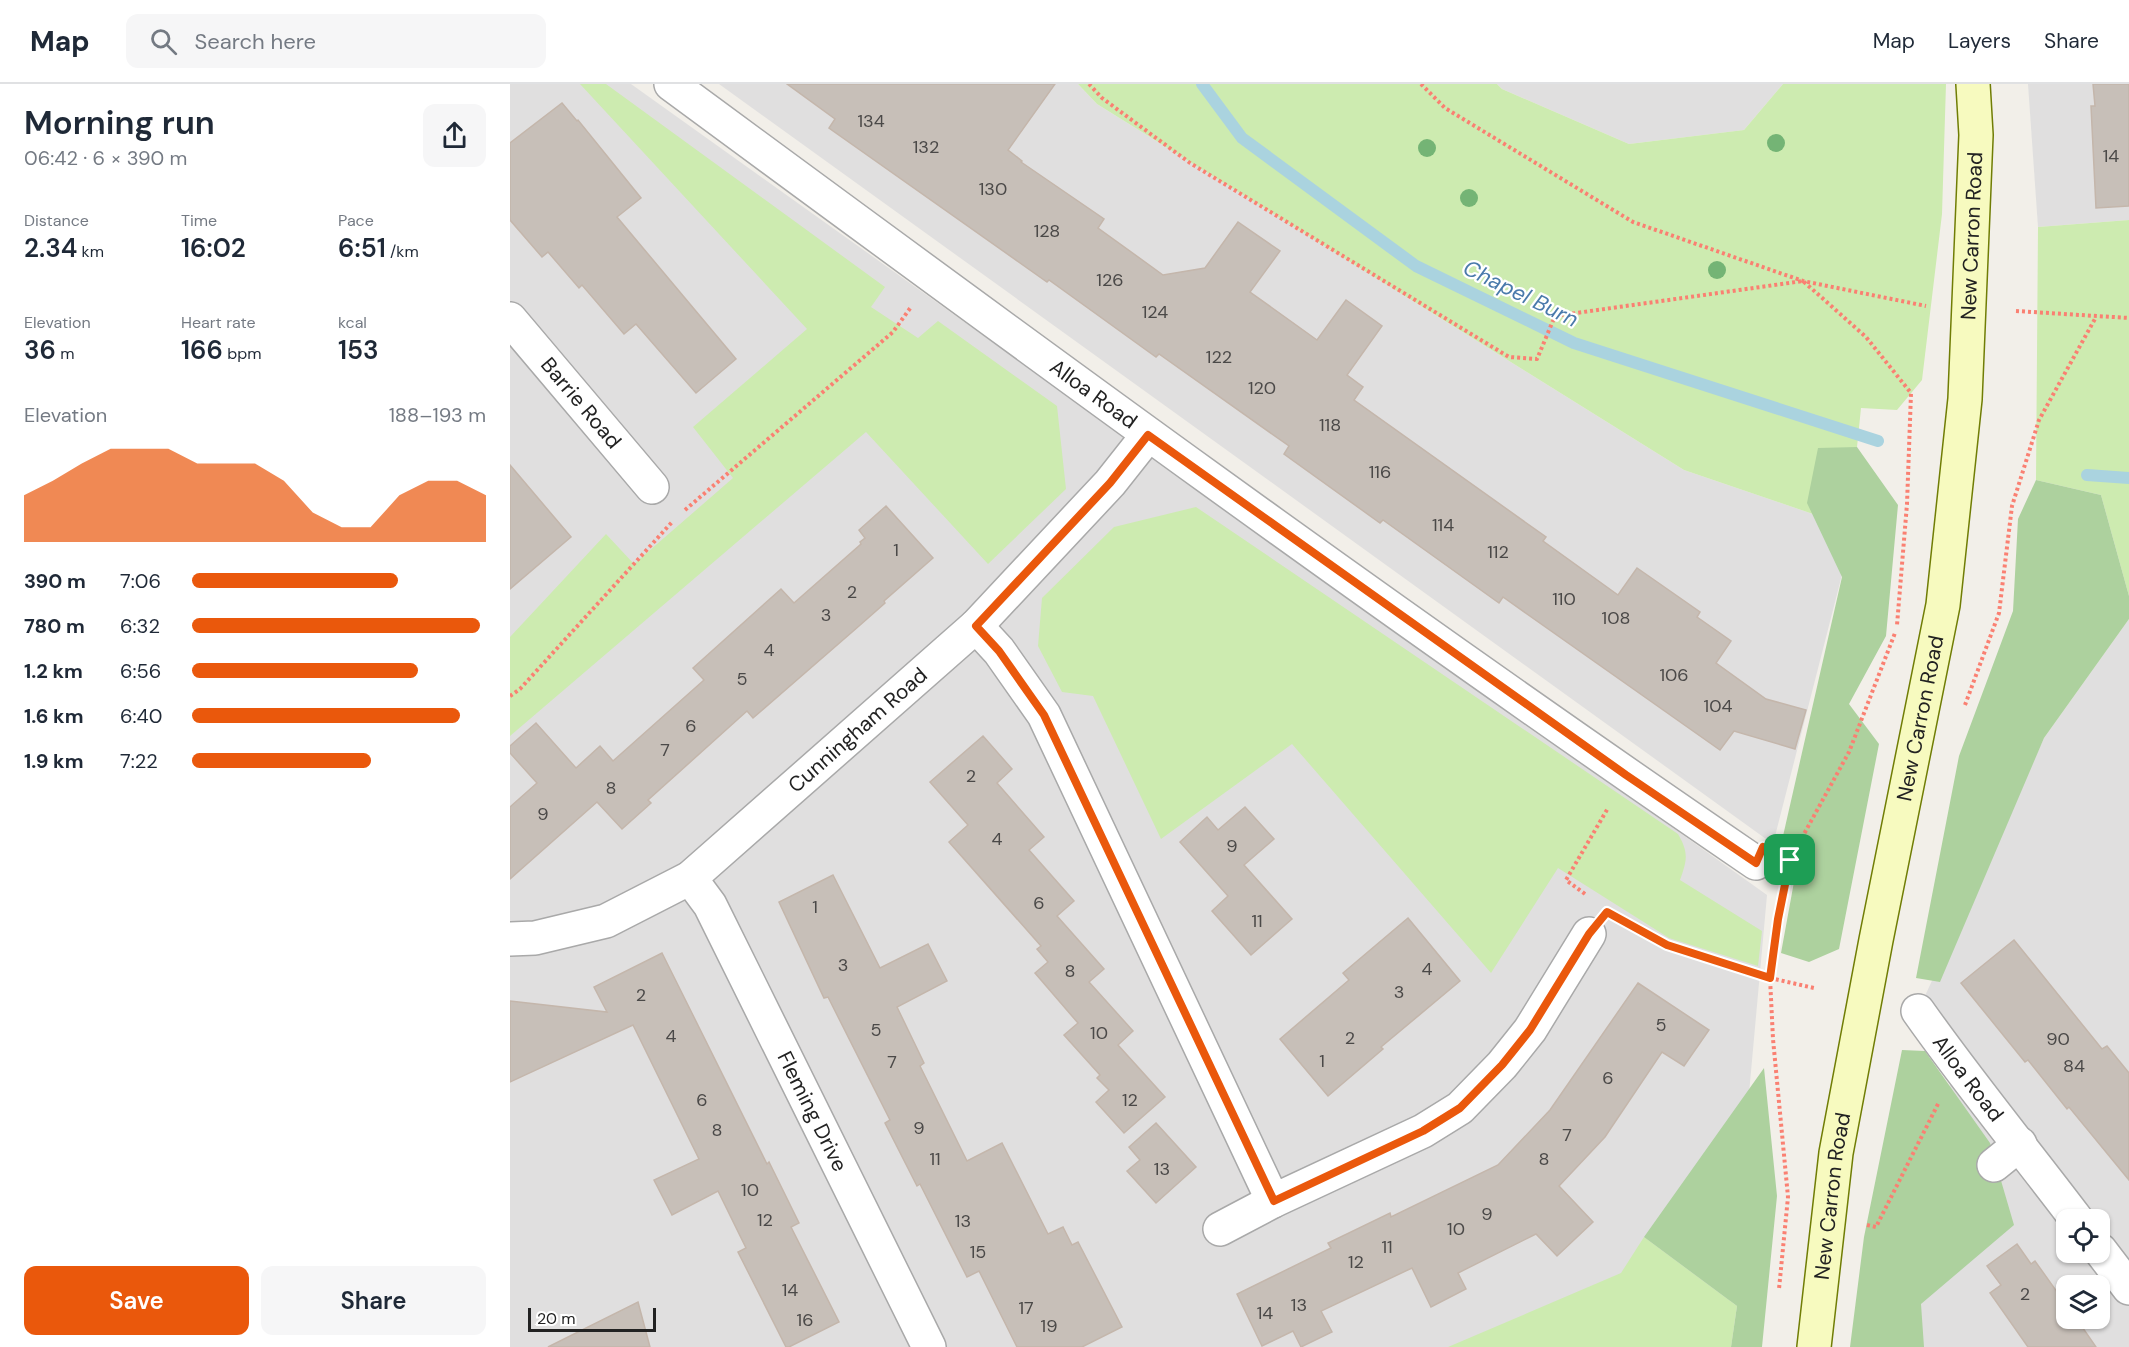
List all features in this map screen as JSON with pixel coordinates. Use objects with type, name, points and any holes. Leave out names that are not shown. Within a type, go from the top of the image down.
[{"type":"main road","name":"New Carron Road","points":[[1814,1347],[1836,1153],[1943,605],[1965,399],[1976,135],[1973,84]]},
{"type":"street","name":"Alloa Road","points":[[671,84],[1148,435],[1626,775],[1756,863]]},
{"type":"street","name":"Barrie Road","points":[[510,319],[652,487]]},
{"type":"street","name":"Cunningham Road","points":[[510,939],[535,938],[606,921],[690,878],[976,626],[1110,483],[1148,435]]},
{"type":"street","points":[[976,626],[999,651],[1044,715],[1274,1201]]},
{"type":"street","name":"Fleming Drive","points":[[690,878],[710,905],[928,1347]]},
{"type":"street","points":[[1220,1229],[1423,1131],[1460,1108],[1502,1065],[1530,1030],[1598,923]]},
{"type":"street","name":"Alloa Road","points":[[1917,1011],[2069,1209]]},
{"type":"street","points":[[1994,1165],[2020,1144]]},
{"type":"street","points":[[2110,1263],[2129,1288]]},
{"type":"path","points":[[1089,84],[1102,98],[1190,163],[1509,357],[1537,359],[1555,316],[1803,281]]},
{"type":"path","points":[[1421,84],[1445,108],[1633,222],[1803,281],[1926,306]]},
{"type":"path","points":[[510,696],[520,689],[678,516],[893,332],[933,277]]},
{"type":"path","points":[[1756,863],[1763,847],[1790,860],[1850,752],[1896,630],[1906,515],[1911,393],[1866,338],[1803,281]]},
{"type":"path","points":[[2016,311],[2129,318]]},
{"type":"path","points":[[1964,707],[1999,613],[2012,506],[2039,420],[2096,317]]},
{"type":"path","points":[[1626,775],[1566,880],[1598,923],[1770,978],[1814,988]]},
{"type":"path","points":[[1786,880],[1770,978],[1773,1039],[1788,1197]]},
{"type":"path","points":[[1864,1225],[1876,1227],[1957,1066]]},
{"type":"shaded area","points":[[510,84],[631,84],[1767,895],[1726,1347],[510,1347]]},
{"type":"shaded area","points":[[719,84],[1078,84],[1097,104],[1684,470],[1854,528],[1773,844]]},
{"type":"shaded area","points":[[1497,84],[1783,84],[1744,130],[1629,144],[1502,89]]},
{"type":"shaded area","points":[[2028,84],[2129,84],[2129,220],[2038,227]]},
{"type":"shaded area","points":[[2129,619],[2129,1347],[1891,1347],[1891,1238],[1957,1066],[1918,1011],[2044,738]]},
{"type":"green space","points":[[580,84],[606,84],[885,287],[871,307],[918,338],[938,321],[1057,406],[1066,489],[988,564],[866,432],[510,736],[510,637],[606,534],[634,564],[733,478],[693,427],[807,329]]},
{"type":"green space","points":[[1078,84],[1497,84],[1502,89],[1629,144],[1744,130],[1783,84],[1946,84],[1942,214],[1922,380],[1897,410],[1861,408],[1854,528],[1684,470],[1097,104]]},
{"type":"green space","points":[[2129,220],[2129,596],[2101,495],[2036,480],[2038,227]]},
{"type":"green space","points":[[1857,447],[1898,505],[1886,636],[1849,704],[1879,744],[1839,949],[1809,962],[1781,953],[1798,860],[1783,836],[1842,577],[1807,503],[1818,448]]},
{"type":"green space","points":[[2036,480],[2101,495],[2129,596],[2129,619],[2044,738],[1940,982],[1916,978],[1959,756],[2013,611],[2018,519]]},
{"type":"green space","points":[[1196,507],[1678,834],[1686,857],[1680,880],[1762,931],[1758,966],[1669,938],[1558,868],[1491,973],[1292,744],[1161,839],[1093,696],[1062,692],[1038,646],[1042,598],[1114,527]]},
{"type":"green space","points":[[1902,1050],[1925,1051],[1990,1143],[2014,1225],[1921,1304],[1924,1347],[1850,1347],[1864,1237]]},
{"type":"green space","points":[[1764,1068],[1777,1196],[1762,1347],[1731,1347],[1737,1306],[1644,1237]]},
{"type":"green space","points":[[1644,1237],[1737,1306],[1731,1347],[1448,1347],[1621,1273]]},
{"type":"building","points":[[787,84],[1055,84],[1008,150],[1021,162],[1104,219],[1098,228],[1163,275],[1205,268],[1238,222],[1280,251],[1250,292],[1317,340],[1346,300],[1382,326],[1347,375],[1363,387],[1354,400],[1546,537],[1543,541],[1618,595],[1637,568],[1700,612],[1697,617],[1731,641],[1716,663],[1766,699],[1806,710],[1795,749],[1734,731],[1720,750],[1503,597],[1499,603],[1383,520],[1380,523],[1284,454],[1289,446],[1159,354],[1156,357],[1049,280],[1047,282],[829,128],[835,119]]},
{"type":"building","points":[[2093,84],[2129,84],[2129,206],[2096,208],[2091,106],[2095,106]]},
{"type":"building","points":[[562,103],[641,198],[617,217],[736,359],[696,393],[636,324],[624,334],[582,285],[579,288],[548,252],[542,257],[510,220],[510,143]]},
{"type":"building","points":[[510,465],[571,537],[510,589]]},
{"type":"building","points":[[886,506],[933,558],[753,718],[747,711],[648,800],[651,803],[622,829],[597,802],[510,879],[510,807],[537,783],[510,753],[510,746],[536,723],[576,768],[600,746],[613,761],[704,680],[693,668],[781,589],[794,603],[861,544],[860,542],[865,538],[859,530]]},
{"type":"building","points":[[983,736],[1012,769],[997,783],[1044,837],[1029,850],[1074,901],[1057,916],[1104,969],[1089,982],[1133,1031],[1118,1045],[1165,1097],[1124,1133],[1096,1102],[1109,1090],[1097,1078],[1100,1075],[1064,1035],[1078,1023],[1035,973],[1048,962],[1037,949],[1041,946],[949,842],[968,825],[930,782]]},
{"type":"building","points":[[1245,807],[1274,839],[1244,865],[1292,919],[1251,955],[1212,911],[1228,896],[1180,842],[1207,817],[1218,830]]},
{"type":"building","points":[[833,875],[880,968],[928,944],[947,981],[897,1007],[924,1063],[920,1066],[967,1161],[1002,1143],[1048,1234],[1063,1227],[1072,1245],[1078,1242],[1122,1327],[1082,1347],[1017,1347],[979,1271],[967,1277],[920,1184],[917,1186],[885,1123],[890,1120],[828,997],[824,998],[779,902]]},
{"type":"building","points":[[1408,918],[1460,981],[1381,1047],[1383,1049],[1328,1096],[1280,1039],[1349,980],[1343,973]]},
{"type":"building","points":[[2014,940],[2102,1049],[2107,1046],[2129,1073],[2129,1180],[2028,1060],[2025,1062],[1961,983]]},
{"type":"building","points":[[662,953],[767,1164],[769,1162],[799,1223],[791,1227],[839,1322],[789,1347],[786,1347],[738,1252],[746,1248],[718,1191],[672,1215],[654,1180],[699,1159],[633,1025],[510,1082],[510,1001],[607,1012],[594,987]]},
{"type":"building","points":[[1638,983],[1709,1030],[1684,1066],[1662,1052],[1605,1137],[1559,1186],[1593,1222],[1557,1256],[1536,1234],[1458,1273],[1466,1289],[1431,1307],[1412,1268],[1321,1311],[1332,1332],[1301,1347],[1293,1331],[1262,1346],[1237,1294],[1331,1248],[1328,1243],[1390,1213],[1391,1217],[1498,1165],[1550,1110]]},
{"type":"building","points":[[1156,1123],[1196,1167],[1156,1203],[1127,1171],[1140,1160],[1129,1147]]},
{"type":"building","points":[[2017,1244],[2031,1264],[2035,1261],[2056,1291],[2056,1329],[2084,1329],[2096,1347],[2028,1347],[1990,1293],[2001,1285],[1987,1266]]},
{"type":"building","points":[[638,1302],[650,1347],[548,1347]]},
{"type":"waterway","name":"Chapel Burn","points":[[1202,84],[1242,138],[1416,266],[1574,343],[1878,441]]},
{"type":"waterway","name":"Chapel Burn","points":[[2087,475],[2129,478]]},
{"type":"route","points":[[1148,435],[1626,775],[1756,863],[1763,847],[1790,860],[1778,919],[1770,978],[1667,945],[1607,912],[1589,934],[1530,1030],[1502,1065],[1460,1108],[1423,1131],[1274,1201],[1044,715],[999,651],[976,626],[1110,483],[1148,435]]}]
